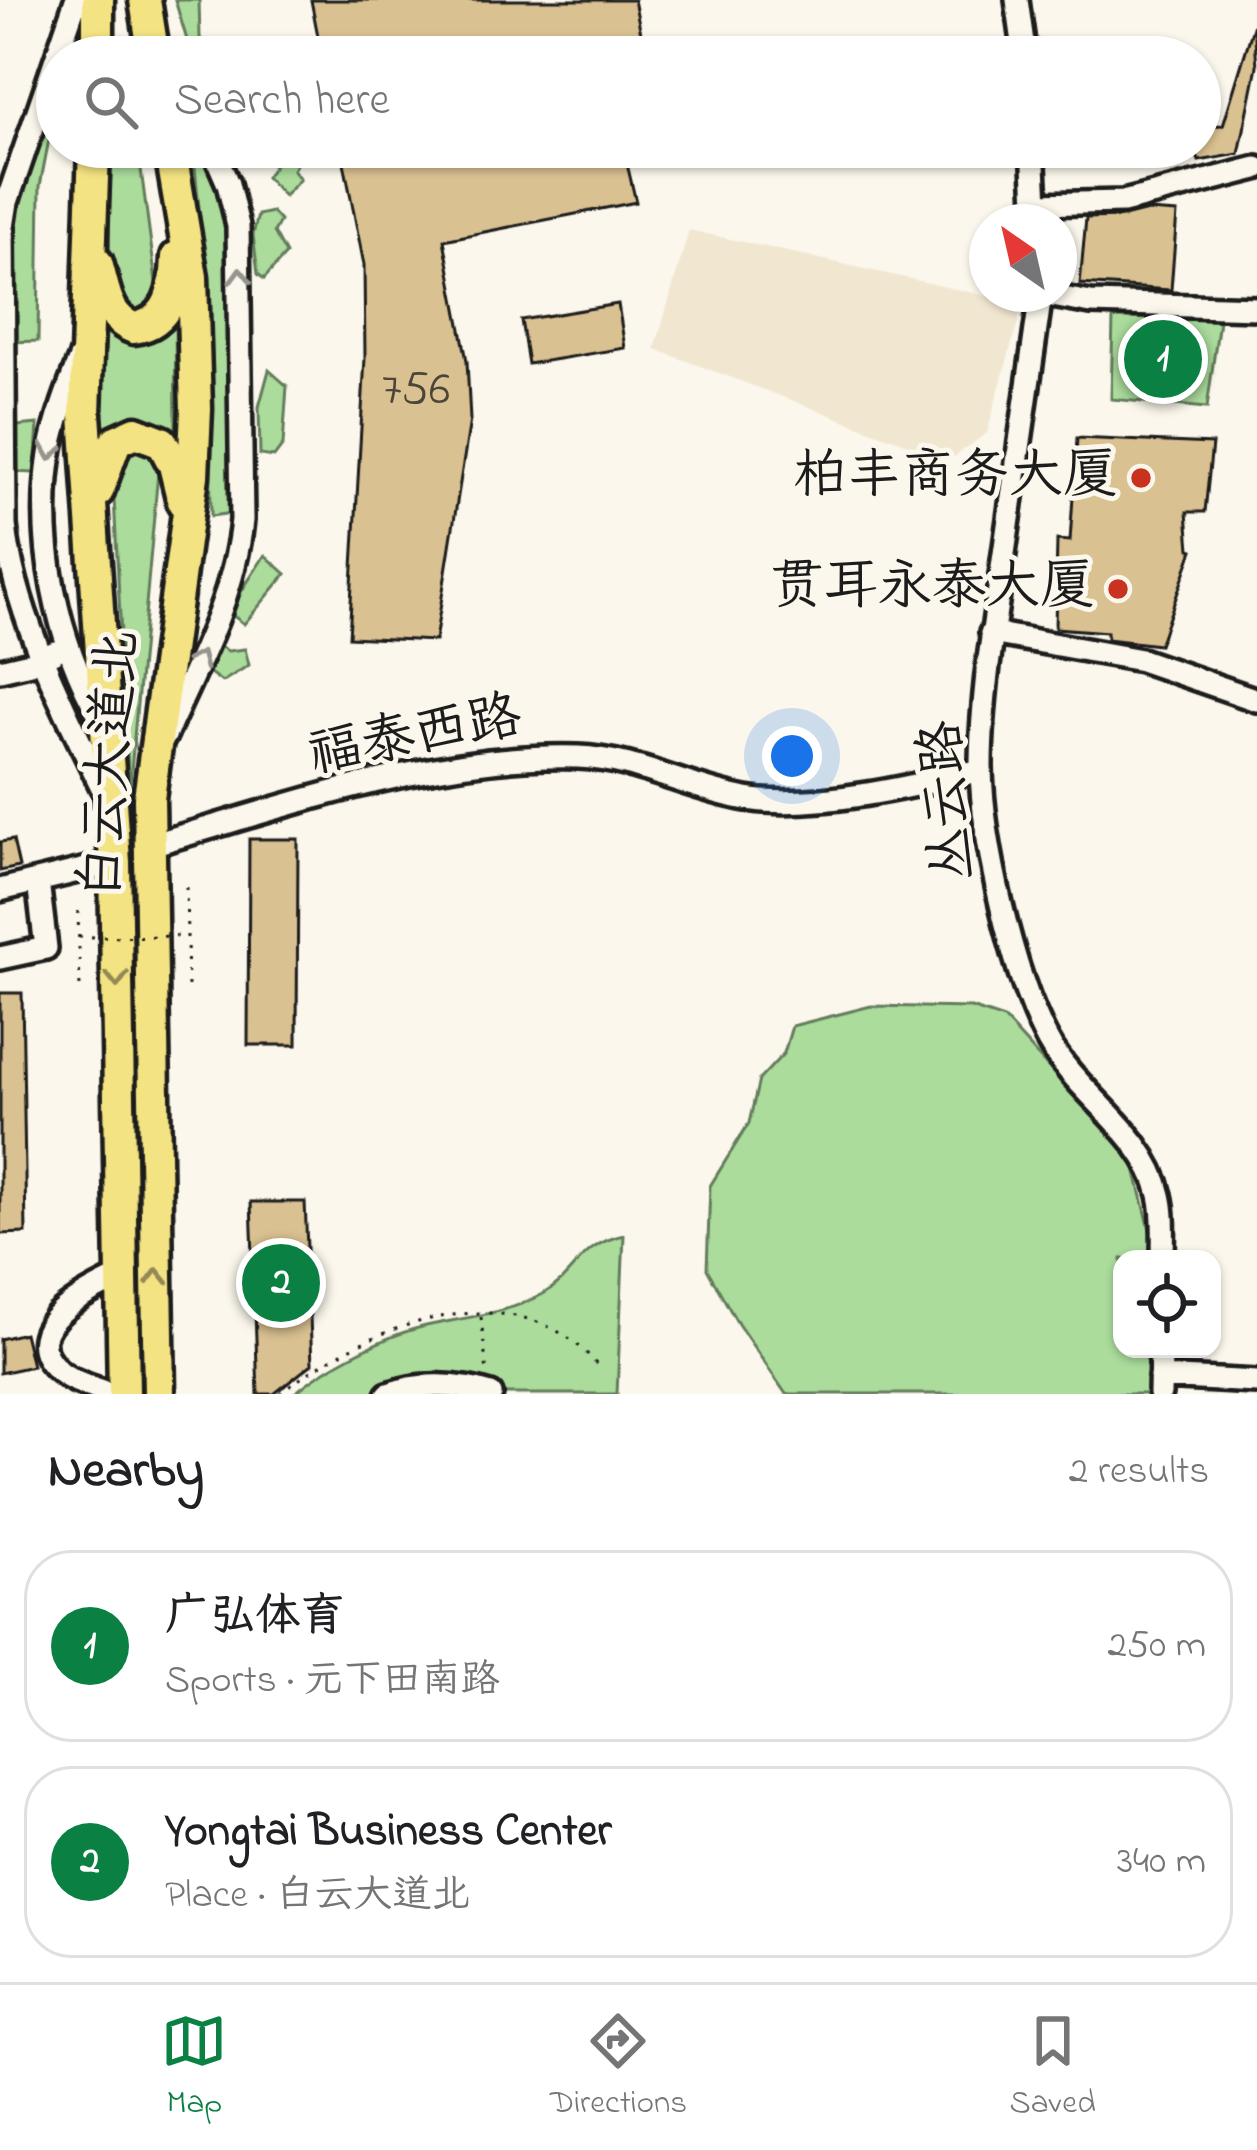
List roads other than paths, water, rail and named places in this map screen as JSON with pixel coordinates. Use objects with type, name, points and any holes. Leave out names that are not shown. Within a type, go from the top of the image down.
[{"type":"highway","points":[[98,0],[98,36]]},
{"type":"highway","name":"白云大道北","points":[[93,168],[86,341],[91,523],[115,862],[124,1394]]},
{"type":"highway","name":"白云大道北","points":[[159,1394],[152,766],[196,440],[195,306],[174,168]]},
{"type":"highway","points":[[88,234],[117,321],[143,328],[165,311],[174,291],[180,205]]},
{"type":"highway","points":[[91,523],[110,450],[116,441],[136,432],[154,436],[169,453],[187,519]]},
{"type":"street","points":[[63,36],[76,0]]},
{"type":"street","points":[[1017,0],[1022,36]]},
{"type":"street","points":[[36,114],[3,227],[5,525],[10,561],[44,658],[112,808]]},
{"type":"street","points":[[0,146],[27,140]]},
{"type":"street","points":[[152,766],[212,629],[232,572],[242,520],[238,226],[222,168]]},
{"type":"street","points":[[1034,168],[1036,204]]},
{"type":"street","points":[[1077,208],[1123,202],[1257,168]]},
{"type":"street","points":[[1077,300],[1257,308]]},
{"type":"street","name":"丛云路","points":[[1039,312],[992,633],[981,770],[1003,902],[1032,1006],[1058,1057],[1150,1168],[1161,1198],[1163,1250]]},
{"type":"street","points":[[86,341],[55,429],[47,484],[51,564],[67,646],[83,687],[108,730]]},
{"type":"street","points":[[992,633],[1141,660],[1257,700]]},
{"type":"street","points":[[0,670],[67,646]]},
{"type":"street","name":"福泰西路","points":[[150,845],[467,763],[610,760],[710,791],[776,802],[913,785],[981,770]]},
{"type":"street","points":[[0,890],[115,862]]},
{"type":"street","points":[[0,958],[46,948],[38,881]]},
{"type":"street","points":[[110,1394],[55,1368],[46,1355],[45,1342],[52,1320],[64,1308],[122,1276]]},
{"type":"street","points":[[1160,1386],[1257,1382]]},
{"type":"street","points":[[388,1394],[424,1387],[490,1393]]},
{"type":"place","name":"广弘体育","points":[[1163,359]]},
{"type":"place","name":"柏丰商务大厦","points":[[1141,478]]},
{"type":"place","name":"贯耳永泰大厦","points":[[1118,589]]},
{"type":"place","name":"Yongtai Business Center","points":[[281,1283]]}]
